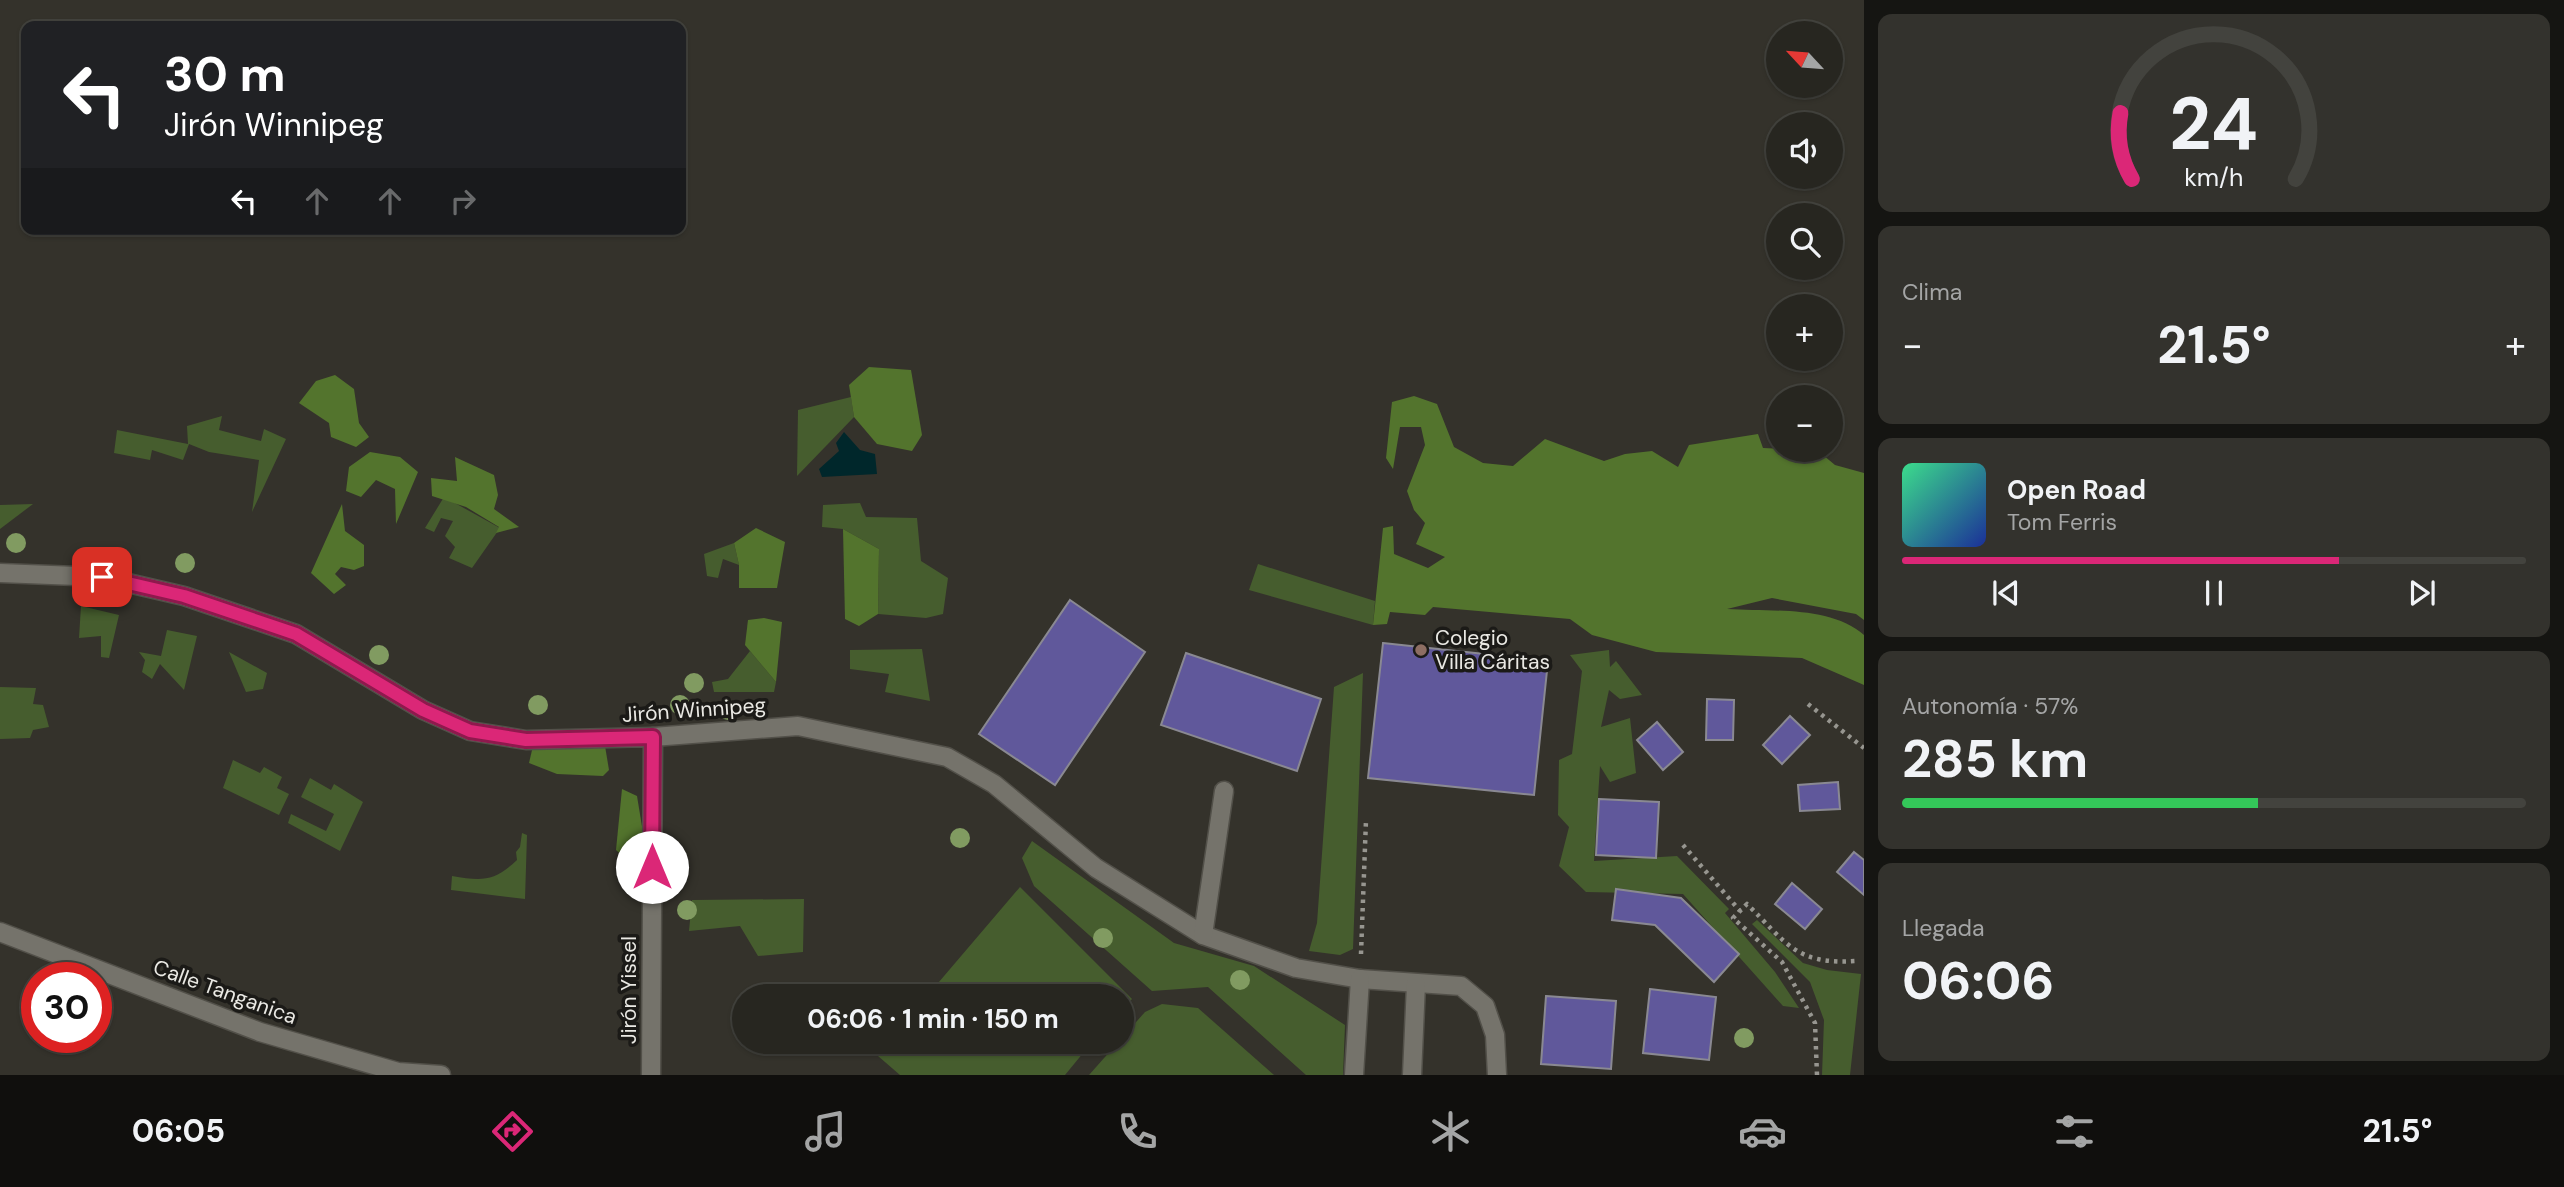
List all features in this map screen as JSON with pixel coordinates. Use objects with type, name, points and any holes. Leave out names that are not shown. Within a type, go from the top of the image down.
[{"type":"street","name":"Jirón Winnipeg","points":[[0,573],[102,577],[184,596],[296,634],[423,710],[470,731],[526,740],[653,737],[798,726],[947,757],[994,784],[1096,867],[1203,936],[1296,968],[1360,979],[1461,986],[1485,1006],[1495,1035],[1497,1075]]},
{"type":"street","name":"Jirón Yissel","points":[[651,1075],[653,737]]},
{"type":"street","points":[[1203,936],[1224,791]]},
{"type":"street","name":"Calle Tanganica","points":[[0,932],[260,1032],[398,1072],[441,1075]]},
{"type":"street","points":[[1354,1075],[1360,979]]},
{"type":"street","points":[[1412,1075],[1416,984]]},
{"type":"path","points":[[1808,704],[1864,748]]},
{"type":"path","points":[[1360,979],[1366,820]]},
{"type":"path","points":[[1683,845],[1740,911]]},
{"type":"path","points":[[1817,1075],[1815,1023],[1782,962],[1733,918],[1747,904],[1800,955],[1830,963],[1856,961]]},
{"type":"green space","points":[[869,367],[911,370],[922,435],[912,451],[877,444],[854,417],[849,385]]},
{"type":"green space","points":[[335,375],[354,389],[359,423],[369,437],[356,447],[331,437],[329,423],[299,403],[316,381]]},
{"type":"green space","points":[[1414,396],[1437,404],[1454,447],[1483,463],[1513,466],[1545,439],[1604,461],[1625,454],[1652,451],[1678,467],[1689,445],[1758,434],[1763,448],[1766,448],[1766,462],[1831,462],[1864,473],[1864,620],[1856,614],[1772,598],[1727,609],[1817,614],[1850,625],[1864,635],[1864,685],[1802,658],[1656,652],[1592,635],[1570,619],[1433,607],[1425,615],[1390,612],[1387,624],[1373,625],[1383,528],[1393,526],[1394,554],[1428,568],[1445,557],[1416,544],[1425,523],[1414,510],[1407,491],[1425,445],[1421,427],[1400,427],[1393,469],[1386,458],[1392,402]]},
{"type":"green space","points":[[851,397],[854,417],[797,476],[798,410]]},
{"type":"green space","points":[[222,416],[219,430],[261,441],[264,429],[286,439],[252,512],[259,460],[209,452],[189,444],[183,460],[152,450],[150,460],[114,453],[117,430],[188,444],[187,426]]},
{"type":"green space","points":[[370,452],[400,457],[418,472],[396,524],[395,489],[376,480],[361,497],[346,491],[349,467]]},
{"type":"green space","points":[[455,457],[494,475],[498,495],[494,509],[519,527],[496,533],[499,527],[466,507],[432,496],[431,478],[457,481]]},
{"type":"green space","points":[[444,497],[500,528],[472,568],[449,558],[455,547],[445,536],[453,521],[441,518],[434,532],[425,528]]},
{"type":"green space","points":[[860,503],[866,517],[917,518],[921,561],[948,578],[943,614],[926,618],[878,614],[879,549],[843,529],[822,527],[823,505]]},
{"type":"green space","points":[[33,504],[0,529],[0,505]]},
{"type":"green space","points":[[342,504],[345,531],[364,545],[364,566],[354,570],[341,567],[335,574],[346,585],[334,594],[311,573]]},
{"type":"green space","points":[[756,528],[785,542],[777,588],[739,588],[739,565],[734,543]]},
{"type":"green space","points":[[843,529],[879,549],[878,614],[859,626],[845,619]]},
{"type":"green space","points":[[734,543],[739,565],[723,559],[718,578],[707,576],[704,554]]},
{"type":"green space","points":[[1258,564],[1375,601],[1373,625],[1249,590]]},
{"type":"green space","points":[[81,606],[119,615],[109,658],[101,657],[101,636],[79,638]]},
{"type":"green space","points":[[764,618],[782,622],[776,682],[745,645],[748,620]]},
{"type":"green space","points":[[167,630],[197,636],[184,690],[160,664],[152,679],[142,672],[145,660],[139,652],[161,656]]},
{"type":"green space","points":[[922,649],[930,701],[885,692],[889,674],[850,669],[850,650]]},
{"type":"green space","points":[[1609,650],[1610,667],[1616,661],[1642,695],[1620,699],[1609,690],[1601,727],[1630,718],[1636,773],[1610,782],[1600,766],[1594,861],[1677,856],[1729,909],[1725,913],[1775,972],[1799,1008],[1783,1006],[1683,894],[1586,892],[1559,866],[1569,827],[1558,815],[1559,760],[1572,754],[1582,671],[1570,655]]},
{"type":"green space","points":[[750,651],[776,682],[774,692],[714,692],[712,682],[728,679]]},
{"type":"green space","points":[[229,652],[267,673],[263,689],[246,692]]},
{"type":"green space","points":[[1363,673],[1353,949],[1340,955],[1309,951],[1317,923],[1334,687]]},
{"type":"green space","points":[[0,687],[36,688],[33,704],[43,705],[49,727],[33,730],[30,738],[0,739]]},
{"type":"green space","points":[[533,746],[605,746],[609,770],[603,776],[557,774],[529,763]]},
{"type":"green space","points":[[233,760],[260,773],[264,767],[282,777],[277,788],[289,794],[279,815],[223,788]]},
{"type":"green space","points":[[310,778],[331,790],[334,784],[363,802],[340,851],[288,823],[291,814],[326,831],[334,814],[301,797]]},
{"type":"green space","points":[[622,789],[637,796],[646,851],[632,865],[616,850]]},
{"type":"green space","points":[[522,833],[527,835],[525,899],[451,890],[452,876],[487,878],[509,867],[517,860],[516,852],[520,847]]},
{"type":"green space","points":[[1032,841],[1174,943],[1254,966],[1345,1025],[1343,1075],[1306,1075],[1208,987],[1152,991],[1034,886],[1022,858]]},
{"type":"green space","points":[[1020,887],[1117,984],[937,984]]},
{"type":"green space","points":[[804,899],[803,952],[758,956],[740,926],[689,931],[692,900]]},
{"type":"green space","points":[[1757,920],[1803,963],[1827,970],[1861,974],[1850,1075],[1822,1075],[1824,1020],[1810,982],[1752,924]]},
{"type":"green space","points":[[1162,1004],[1198,1008],[1274,1075],[1089,1075],[1108,1054],[1134,1054],[1134,1024],[1145,1012]]},
{"type":"green space","points":[[1082,1054],[1065,1075],[900,1075],[878,1056]]},
{"type":"water","points":[[844,432],[860,450],[875,454],[877,474],[822,477],[819,469],[839,451],[836,443]]},
{"type":"building","points":[[1070,600],[1145,652],[1055,785],[979,734]]},
{"type":"building","points":[[1383,643],[1548,661],[1534,795],[1368,778]]},
{"type":"building","points":[[1186,653],[1321,699],[1297,771],[1161,725]]},
{"type":"building","points":[[1707,699],[1734,700],[1733,740],[1706,740]]},
{"type":"building","points":[[1790,716],[1810,735],[1782,764],[1763,745]]},
{"type":"building","points":[[1657,722],[1683,752],[1663,770],[1637,740]]},
{"type":"building","points":[[1838,782],[1840,809],[1800,811],[1798,785]]},
{"type":"building","points":[[1599,799],[1659,802],[1656,858],[1596,855]]},
{"type":"building","points":[[1854,852],[1864,860],[1864,895],[1837,872]]},
{"type":"building","points":[[1792,883],[1822,909],[1805,929],[1775,904]]},
{"type":"building","points":[[1616,889],[1681,898],[1739,954],[1714,982],[1655,925],[1612,920]]},
{"type":"building","points":[[1650,989],[1716,997],[1709,1060],[1643,1053]]},
{"type":"building","points":[[1546,996],[1616,1001],[1611,1069],[1541,1064]]},
{"type":"place","name":"Colegio Villa Cáritas","points":[[1421,650]]},
{"type":"route","points":[[102,577],[184,596],[296,634],[423,710],[470,731],[526,740],[653,737],[652,867]]}]
